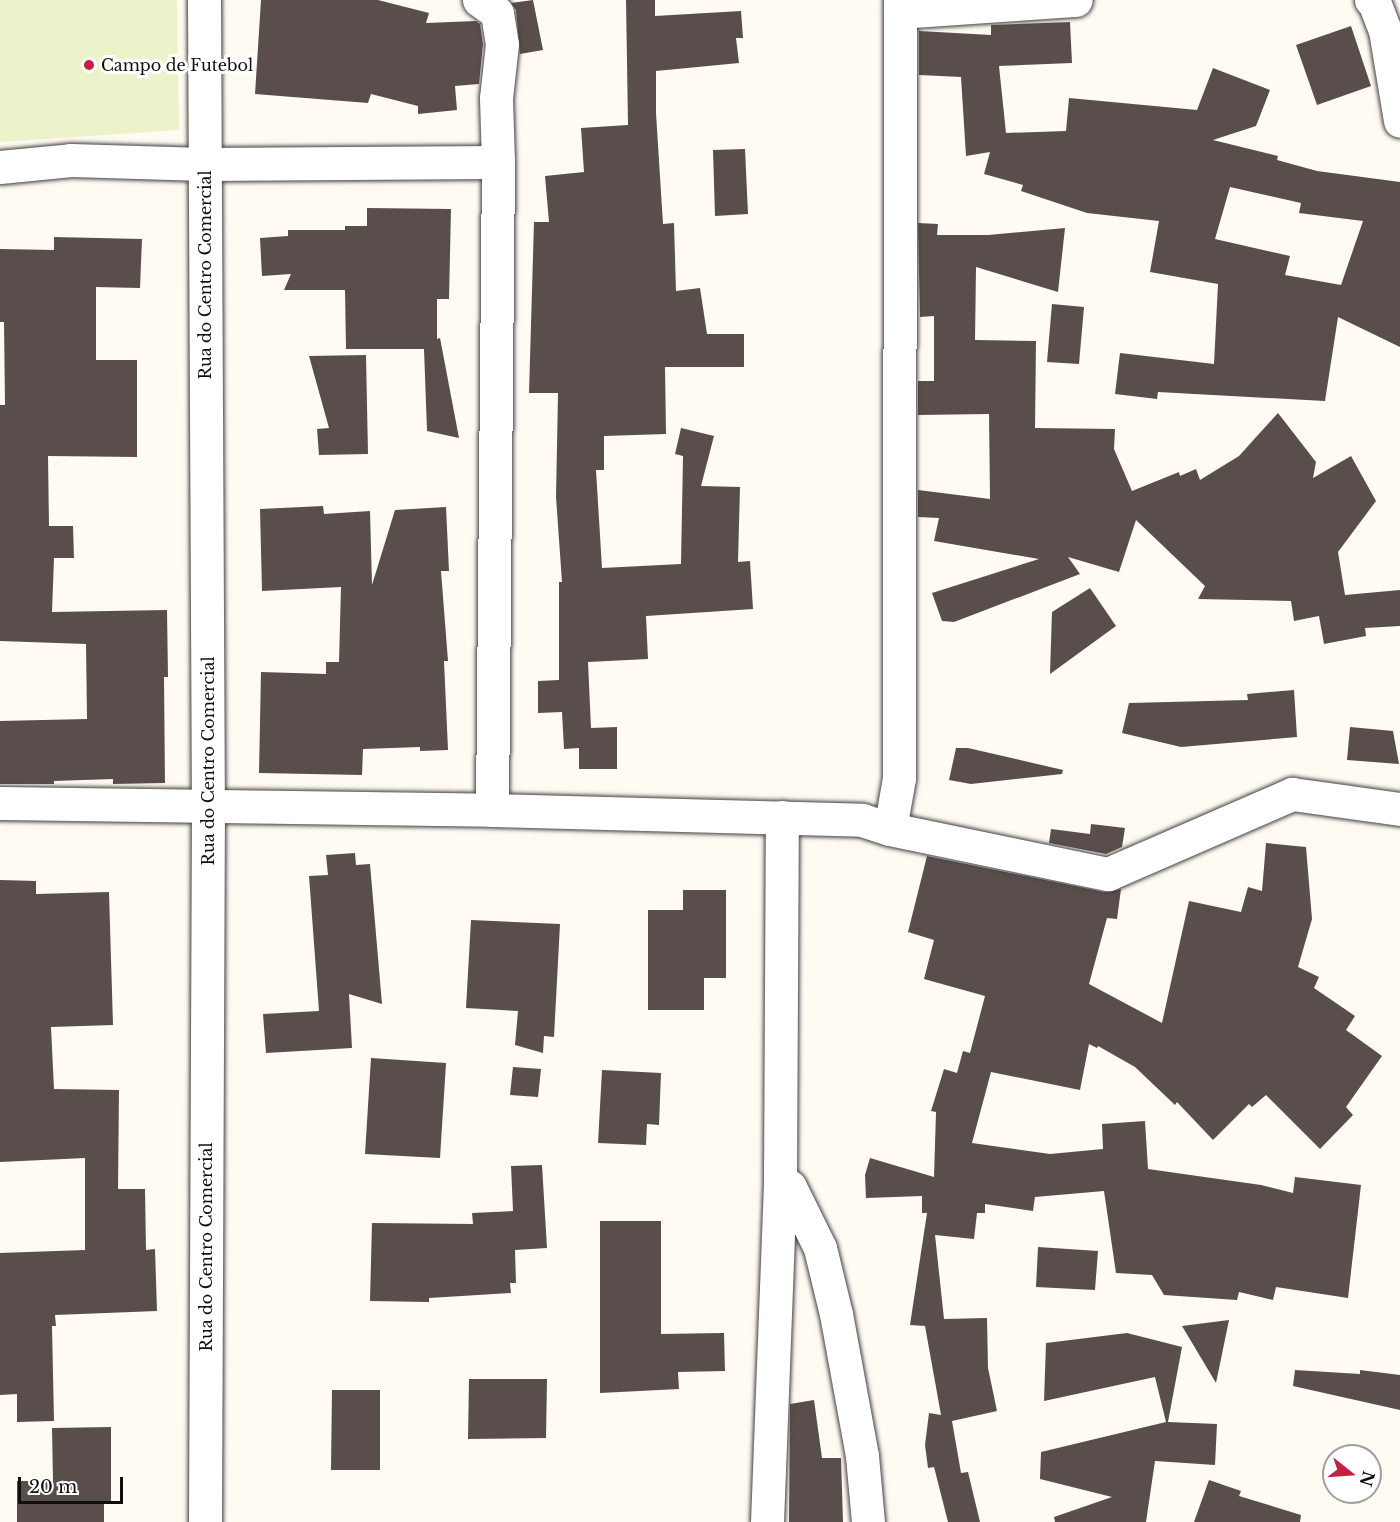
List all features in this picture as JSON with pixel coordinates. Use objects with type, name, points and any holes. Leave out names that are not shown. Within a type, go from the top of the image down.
[{"type":"street","name":"Rua do Centro Comercial","points":[[204,0],[208,805],[205,1522]]},
{"type":"street","points":[[479,0],[497,13],[502,44],[496,98],[498,162],[492,810]]},
{"type":"street","points":[[890,829],[900,766],[900,6],[1076,0]]},
{"type":"street","points":[[1371,0],[1374,2],[1385,30],[1400,121]]},
{"type":"street","points":[[0,167],[71,160],[204,164],[498,162]]},
{"type":"street","points":[[0,803],[492,810],[862,820],[890,829],[1108,874],[1292,794],[1400,809]]},
{"type":"street","points":[[767,1522],[780,1179],[782,818]]},
{"type":"street","points":[[780,1179],[790,1187],[820,1248],[836,1314],[862,1456],[868,1522]]},
{"type":"green space","name":"Campo de Futebol","points":[[0,0],[177,0],[179,130],[0,142]]},
{"type":"building","points":[[261,0],[378,0],[429,13],[426,23],[476,21],[480,24],[483,44],[479,84],[455,86],[457,110],[418,114],[418,106],[371,94],[368,103],[255,94]]},
{"type":"building","points":[[533,0],[543,50],[520,54],[516,10],[511,3]]},
{"type":"building","points":[[626,0],[655,0],[655,16],[741,11],[743,38],[736,38],[739,63],[656,71],[656,113],[663,224],[674,223],[676,291],[700,288],[707,334],[744,334],[744,367],[665,367],[666,434],[604,436],[604,470],[596,470],[602,568],[681,564],[683,456],[675,454],[681,428],[714,436],[701,486],[740,487],[738,562],[750,561],[753,609],[646,616],[648,659],[588,662],[591,728],[617,727],[617,769],[579,769],[579,748],[564,749],[562,712],[538,713],[538,681],[559,680],[559,582],[562,582],[556,497],[558,393],[529,393],[534,222],[549,222],[545,176],[584,172],[581,128],[628,125]]},
{"type":"building","points":[[1070,22],[1072,63],[999,66],[1006,133],[1066,131],[1069,98],[1197,110],[1213,68],[1270,90],[1256,126],[1213,140],[1278,156],[1277,160],[1317,171],[1400,182],[1400,347],[1338,317],[1325,401],[1158,392],[1157,399],[1115,394],[1120,353],[1214,364],[1218,284],[1150,272],[1159,221],[1087,213],[1021,191],[1023,185],[984,174],[990,152],[966,156],[961,77],[919,75],[919,31],[991,35],[991,25]],"holes":[[[1230,187],[1301,203],[1299,213],[1363,221],[1341,285],[1285,275],[1290,256],[1215,239]]]},
{"type":"building","points":[[1351,26],[1371,86],[1317,105],[1296,45]]},
{"type":"building","points":[[745,149],[748,214],[715,216],[713,150]]},
{"type":"building","points":[[367,208],[451,209],[449,299],[437,299],[437,339],[440,338],[459,438],[427,431],[424,349],[346,349],[345,290],[284,290],[291,274],[262,276],[260,238],[288,236],[288,230],[345,230],[345,226],[367,226]]},
{"type":"building","points":[[918,223],[938,224],[937,235],[988,235],[1065,228],[1058,292],[976,267],[975,340],[1036,341],[1035,428],[1115,429],[1114,449],[1132,491],[1179,472],[1180,476],[1196,469],[1200,480],[1239,456],[1278,413],[1316,462],[1313,478],[1351,456],[1376,501],[1338,552],[1345,595],[1400,590],[1400,626],[1365,628],[1366,636],[1324,644],[1319,616],[1294,621],[1291,601],[1198,599],[1205,586],[1136,520],[1119,572],[1068,557],[1080,574],[954,622],[942,621],[932,593],[1039,559],[934,541],[939,518],[918,517],[918,490],[990,499],[989,414],[918,415],[918,381],[934,381],[934,316],[920,317]]},
{"type":"building","points":[[54,237],[142,239],[140,288],[96,287],[96,360],[137,360],[137,457],[48,456],[49,526],[73,526],[74,558],[54,558],[52,612],[167,610],[168,677],[164,677],[165,783],[113,784],[113,779],[54,781],[54,784],[0,784],[0,721],[87,719],[86,644],[0,641],[0,405],[5,405],[4,322],[0,322],[0,249],[54,250]]},
{"type":"building","points":[[1052,304],[1084,307],[1079,364],[1047,362]]},
{"type":"building","points":[[366,355],[368,454],[319,455],[317,429],[329,428],[309,356]]},
{"type":"building","points":[[323,506],[324,514],[370,511],[372,585],[395,510],[446,507],[449,571],[441,571],[448,661],[444,661],[448,750],[420,751],[420,747],[363,749],[362,775],[259,773],[261,672],[326,674],[326,662],[339,662],[341,587],[262,591],[260,509]]},
{"type":"building","points":[[1090,588],[1116,626],[1050,674],[1052,612]]},
{"type":"building","points":[[1294,690],[1297,737],[1181,747],[1122,733],[1129,703],[1248,700],[1247,694]]},
{"type":"building","points":[[1350,727],[1393,731],[1399,764],[1347,760]]},
{"type":"building","points":[[956,748],[968,748],[1063,770],[1062,774],[971,784],[949,780]]},
{"type":"building","points":[[1091,824],[1125,828],[1122,847],[1106,854],[1049,843],[1051,829],[1090,834]]},
{"type":"building","points":[[1266,843],[1306,847],[1312,919],[1298,967],[1319,977],[1314,988],[1355,1016],[1346,1030],[1382,1056],[1346,1107],[1353,1115],[1320,1149],[1266,1095],[1252,1107],[1249,1104],[1213,1140],[1177,1102],[1175,1105],[1135,1067],[1098,1046],[1097,1048],[1089,1044],[1080,1090],[991,1072],[972,1143],[1050,1154],[1103,1149],[1102,1124],[1145,1121],[1148,1169],[1261,1185],[1293,1193],[1295,1177],[1361,1185],[1348,1298],[1276,1287],[1273,1300],[1239,1292],[1237,1300],[1164,1295],[1152,1275],[1116,1273],[1104,1191],[1035,1197],[1033,1211],[985,1204],[985,1213],[977,1213],[974,1239],[935,1235],[944,1319],[987,1318],[988,1368],[997,1411],[952,1421],[961,1473],[968,1472],[980,1522],[948,1522],[934,1467],[928,1468],[925,1445],[929,1413],[941,1415],[925,1326],[910,1325],[927,1213],[922,1213],[922,1196],[866,1198],[865,1175],[870,1158],[934,1177],[936,1112],[931,1111],[944,1069],[957,1073],[963,1051],[970,1053],[985,996],[924,979],[934,940],[908,932],[927,856],[1104,892],[1121,889],[1117,919],[1107,918],[1089,984],[1162,1023],[1189,901],[1241,912],[1248,887],[1262,891]]},
{"type":"building","points":[[355,853],[356,865],[370,864],[382,1004],[349,994],[352,1048],[266,1053],[263,1014],[319,1011],[309,876],[328,875],[326,855]]},
{"type":"building","points":[[0,880],[36,881],[36,894],[109,892],[113,1025],[51,1027],[54,1089],[119,1090],[118,1189],[145,1189],[146,1250],[155,1249],[157,1311],[55,1315],[56,1326],[52,1326],[54,1421],[17,1422],[17,1394],[0,1395],[0,1253],[85,1250],[85,1158],[0,1162]]},
{"type":"building","points":[[683,890],[726,890],[726,978],[704,978],[704,1010],[648,1010],[648,910],[683,910]]},
{"type":"building","points":[[471,920],[560,924],[554,1037],[544,1036],[543,1053],[515,1045],[518,1011],[466,1008]]},
{"type":"building","points":[[371,1058],[446,1063],[440,1158],[365,1154]]},
{"type":"building","points":[[513,1067],[541,1069],[538,1097],[510,1095]]},
{"type":"building","points":[[602,1070],[661,1073],[659,1125],[647,1124],[646,1145],[598,1143]]},
{"type":"building","points":[[542,1165],[547,1248],[515,1250],[516,1283],[510,1283],[511,1293],[429,1298],[429,1302],[370,1301],[372,1223],[473,1224],[472,1213],[513,1211],[511,1166]]},
{"type":"building","points":[[600,1221],[661,1221],[661,1334],[724,1333],[725,1371],[678,1372],[679,1389],[600,1393]]},
{"type":"building","points":[[1038,1247],[1098,1251],[1095,1290],[1036,1287]]},
{"type":"building","points":[[1229,1320],[1216,1383],[1182,1326]]},
{"type":"building","points":[[1127,1333],[1182,1347],[1168,1422],[1217,1424],[1215,1465],[1155,1461],[1146,1522],[1055,1522],[1054,1517],[1112,1497],[1040,1479],[1041,1452],[1166,1422],[1155,1377],[1044,1401],[1046,1343]]},
{"type":"building","points":[[1295,1370],[1360,1374],[1360,1370],[1400,1375],[1400,1410],[1293,1386]]},
{"type":"building","points":[[469,1379],[547,1379],[546,1438],[468,1439]]},
{"type":"building","points":[[332,1390],[380,1390],[380,1470],[331,1470]]},
{"type":"building","points":[[814,1400],[822,1458],[841,1458],[843,1522],[789,1522],[790,1404]]},
{"type":"building","points":[[111,1427],[111,1504],[104,1504],[104,1522],[17,1522],[17,1481],[53,1481],[52,1428]]},
{"type":"building","points":[[1209,1480],[1241,1491],[1239,1496],[1301,1515],[1300,1522],[1194,1522]]},
{"type":"place","name":"Campo de Futebol","points":[[89,65]]}]
